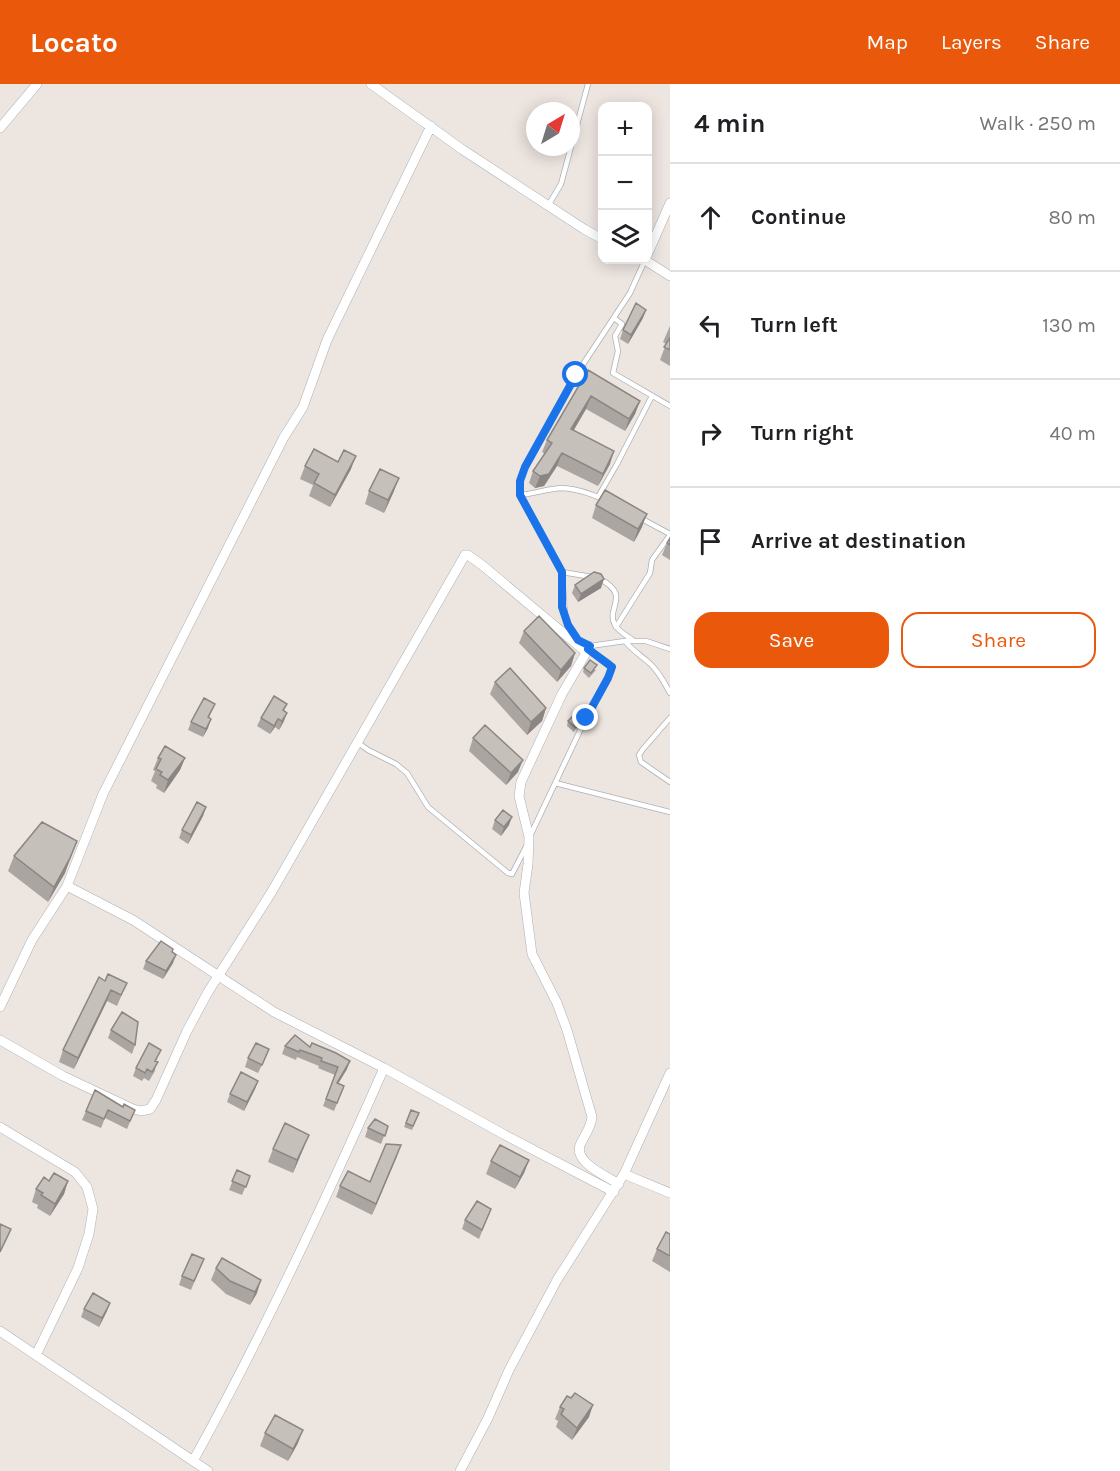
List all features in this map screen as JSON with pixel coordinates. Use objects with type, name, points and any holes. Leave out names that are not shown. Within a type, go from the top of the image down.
[{"type":"street","points":[[0,128],[37,84]]},
{"type":"street","points":[[371,84],[548,206],[598,236]]},
{"type":"street","points":[[0,1006],[32,940],[67,886],[103,794],[284,437],[303,407],[327,340],[430,126]]},
{"type":"street","points":[[652,244],[670,203]]},
{"type":"street","points":[[651,264],[670,276]]},
{"type":"street","points":[[0,1040],[96,1093],[133,1109],[141,1111],[150,1109],[187,1031],[271,893],[466,555],[482,565],[588,649],[562,694],[521,782],[519,796],[529,839],[524,893],[532,954],[557,1003],[567,1030],[592,1117],[591,1125],[579,1145],[579,1152],[588,1164],[616,1188]]},
{"type":"street","points":[[67,886],[133,920],[274,1012],[384,1068],[505,1135],[616,1188]]},
{"type":"street","points":[[193,1461],[255,1346],[307,1240],[384,1068]]},
{"type":"street","points":[[460,1471],[488,1418],[509,1370],[557,1280],[624,1174],[670,1073]]},
{"type":"street","points":[[0,1127],[75,1172],[87,1187],[93,1209],[89,1234],[78,1268],[36,1356]]},
{"type":"street","points":[[624,1174],[670,1193]]},
{"type":"street","points":[[0,1331],[208,1471]]},
{"type":"lane","points":[[548,206],[561,184],[588,84]]},
{"type":"lane","points":[[357,742],[396,764],[407,773],[428,807],[512,874],[586,718],[612,670],[609,663],[588,649],[572,633],[562,607],[562,572],[520,495],[520,481],[525,467],[576,375],[630,293],[643,264]]},
{"type":"lane","points":[[614,318],[622,324],[615,336],[618,351],[613,373],[670,406]]},
{"type":"lane","points":[[598,497],[652,396]]},
{"type":"lane","points":[[520,495],[561,488],[579,491],[615,505]]},
{"type":"lane","points":[[635,515],[669,534]]},
{"type":"lane","points":[[616,627],[650,573],[652,560],[669,534],[670,526]]},
{"type":"lane","points":[[562,572],[581,574],[609,584],[615,591],[617,599],[613,620],[616,627],[634,641]]},
{"type":"lane","points":[[588,649],[625,641],[646,641],[670,649]]},
{"type":"lane","points":[[625,641],[635,654],[655,669],[670,693]]},
{"type":"lane","points":[[670,718],[639,755],[641,762],[670,782]]},
{"type":"lane","points":[[555,783],[670,812]]},
{"type":"building","points":[[636,303],[646,310],[631,335],[623,330]]},
{"type":"building","points":[[670,338],[670,350],[664,347]]},
{"type":"building","points":[[588,370],[640,401],[629,419],[591,396],[571,429],[614,451],[603,474],[562,453],[549,474],[540,476],[533,471],[552,443],[547,440]]},
{"type":"building","points":[[314,449],[338,462],[344,450],[356,456],[335,495],[314,483],[319,474],[305,466]]},
{"type":"building","points":[[380,469],[399,478],[388,500],[369,491]]},
{"type":"building","points":[[605,490],[647,514],[638,529],[596,505]]},
{"type":"building","points":[[594,572],[601,574],[604,579],[581,594],[575,585]]},
{"type":"building","points":[[539,616],[575,653],[561,670],[524,631]]},
{"type":"building","points":[[590,660],[597,665],[591,673],[584,668]]},
{"type":"building","points":[[510,668],[546,708],[531,722],[495,682]]},
{"type":"building","points":[[274,696],[287,704],[283,710],[287,713],[282,721],[278,719],[274,726],[261,718]]},
{"type":"building","points":[[204,698],[215,704],[208,717],[211,719],[206,729],[191,722]]},
{"type":"building","points":[[574,715],[580,720],[576,728],[568,721]]},
{"type":"building","points":[[485,725],[523,760],[511,773],[473,738]]},
{"type":"building","points":[[165,746],[185,758],[168,780],[160,775],[162,772],[156,769],[161,759],[158,758]]},
{"type":"building","points":[[197,802],[206,807],[191,835],[182,830]]},
{"type":"building","points":[[503,810],[512,817],[504,827],[495,820]]},
{"type":"building","points":[[42,822],[77,841],[54,887],[14,856]]},
{"type":"building","points":[[161,941],[173,949],[172,952],[176,955],[166,971],[146,961]]},
{"type":"building","points":[[108,974],[127,983],[121,995],[111,990],[78,1058],[63,1050],[99,977],[105,981]]},
{"type":"building","points":[[122,1012],[138,1022],[135,1045],[111,1030]]},
{"type":"building","points":[[295,1035],[310,1047],[312,1043],[350,1061],[337,1083],[344,1086],[337,1103],[326,1099],[338,1067],[321,1061],[322,1058],[285,1046]]},
{"type":"building","points":[[149,1043],[161,1050],[152,1072],[147,1069],[145,1073],[136,1068]]},
{"type":"building","points":[[256,1043],[269,1049],[262,1065],[248,1058]]},
{"type":"building","points":[[241,1072],[258,1081],[247,1102],[230,1094]]},
{"type":"building","points":[[95,1090],[123,1107],[124,1104],[135,1110],[130,1121],[108,1110],[104,1119],[86,1111]]},
{"type":"building","points":[[411,1110],[419,1113],[413,1126],[406,1123]]},
{"type":"building","points":[[375,1119],[388,1126],[385,1136],[368,1128]]},
{"type":"building","points":[[285,1123],[309,1135],[297,1160],[273,1149]]},
{"type":"building","points":[[386,1144],[401,1145],[376,1204],[340,1186],[348,1171],[370,1182]]},
{"type":"building","points":[[500,1145],[529,1160],[520,1177],[491,1161]]},
{"type":"building","points":[[237,1170],[250,1176],[246,1187],[232,1181]]},
{"type":"building","points":[[54,1173],[68,1181],[55,1204],[36,1189],[44,1177],[49,1181]]},
{"type":"building","points":[[477,1201],[491,1209],[482,1230],[465,1220]]},
{"type":"building","points":[[0,1224],[11,1229],[0,1252]]},
{"type":"building","points":[[666,1232],[670,1234],[670,1256],[657,1249]]},
{"type":"building","points":[[192,1254],[204,1259],[194,1281],[182,1276]]},
{"type":"building","points":[[222,1258],[261,1280],[255,1292],[230,1281],[216,1268]]},
{"type":"building","points":[[93,1293],[110,1303],[102,1318],[84,1309]]},
{"type":"building","points":[[575,1393],[593,1405],[577,1428],[561,1414],[564,1409],[560,1407],[567,1396],[571,1398]]},
{"type":"building","points":[[275,1415],[303,1430],[293,1449],[265,1433]]},
{"type":"route","points":[[576,375],[525,467],[520,481],[520,495],[562,572],[562,607],[572,633],[578,640],[590,646],[588,649],[612,667],[586,718]]}]
